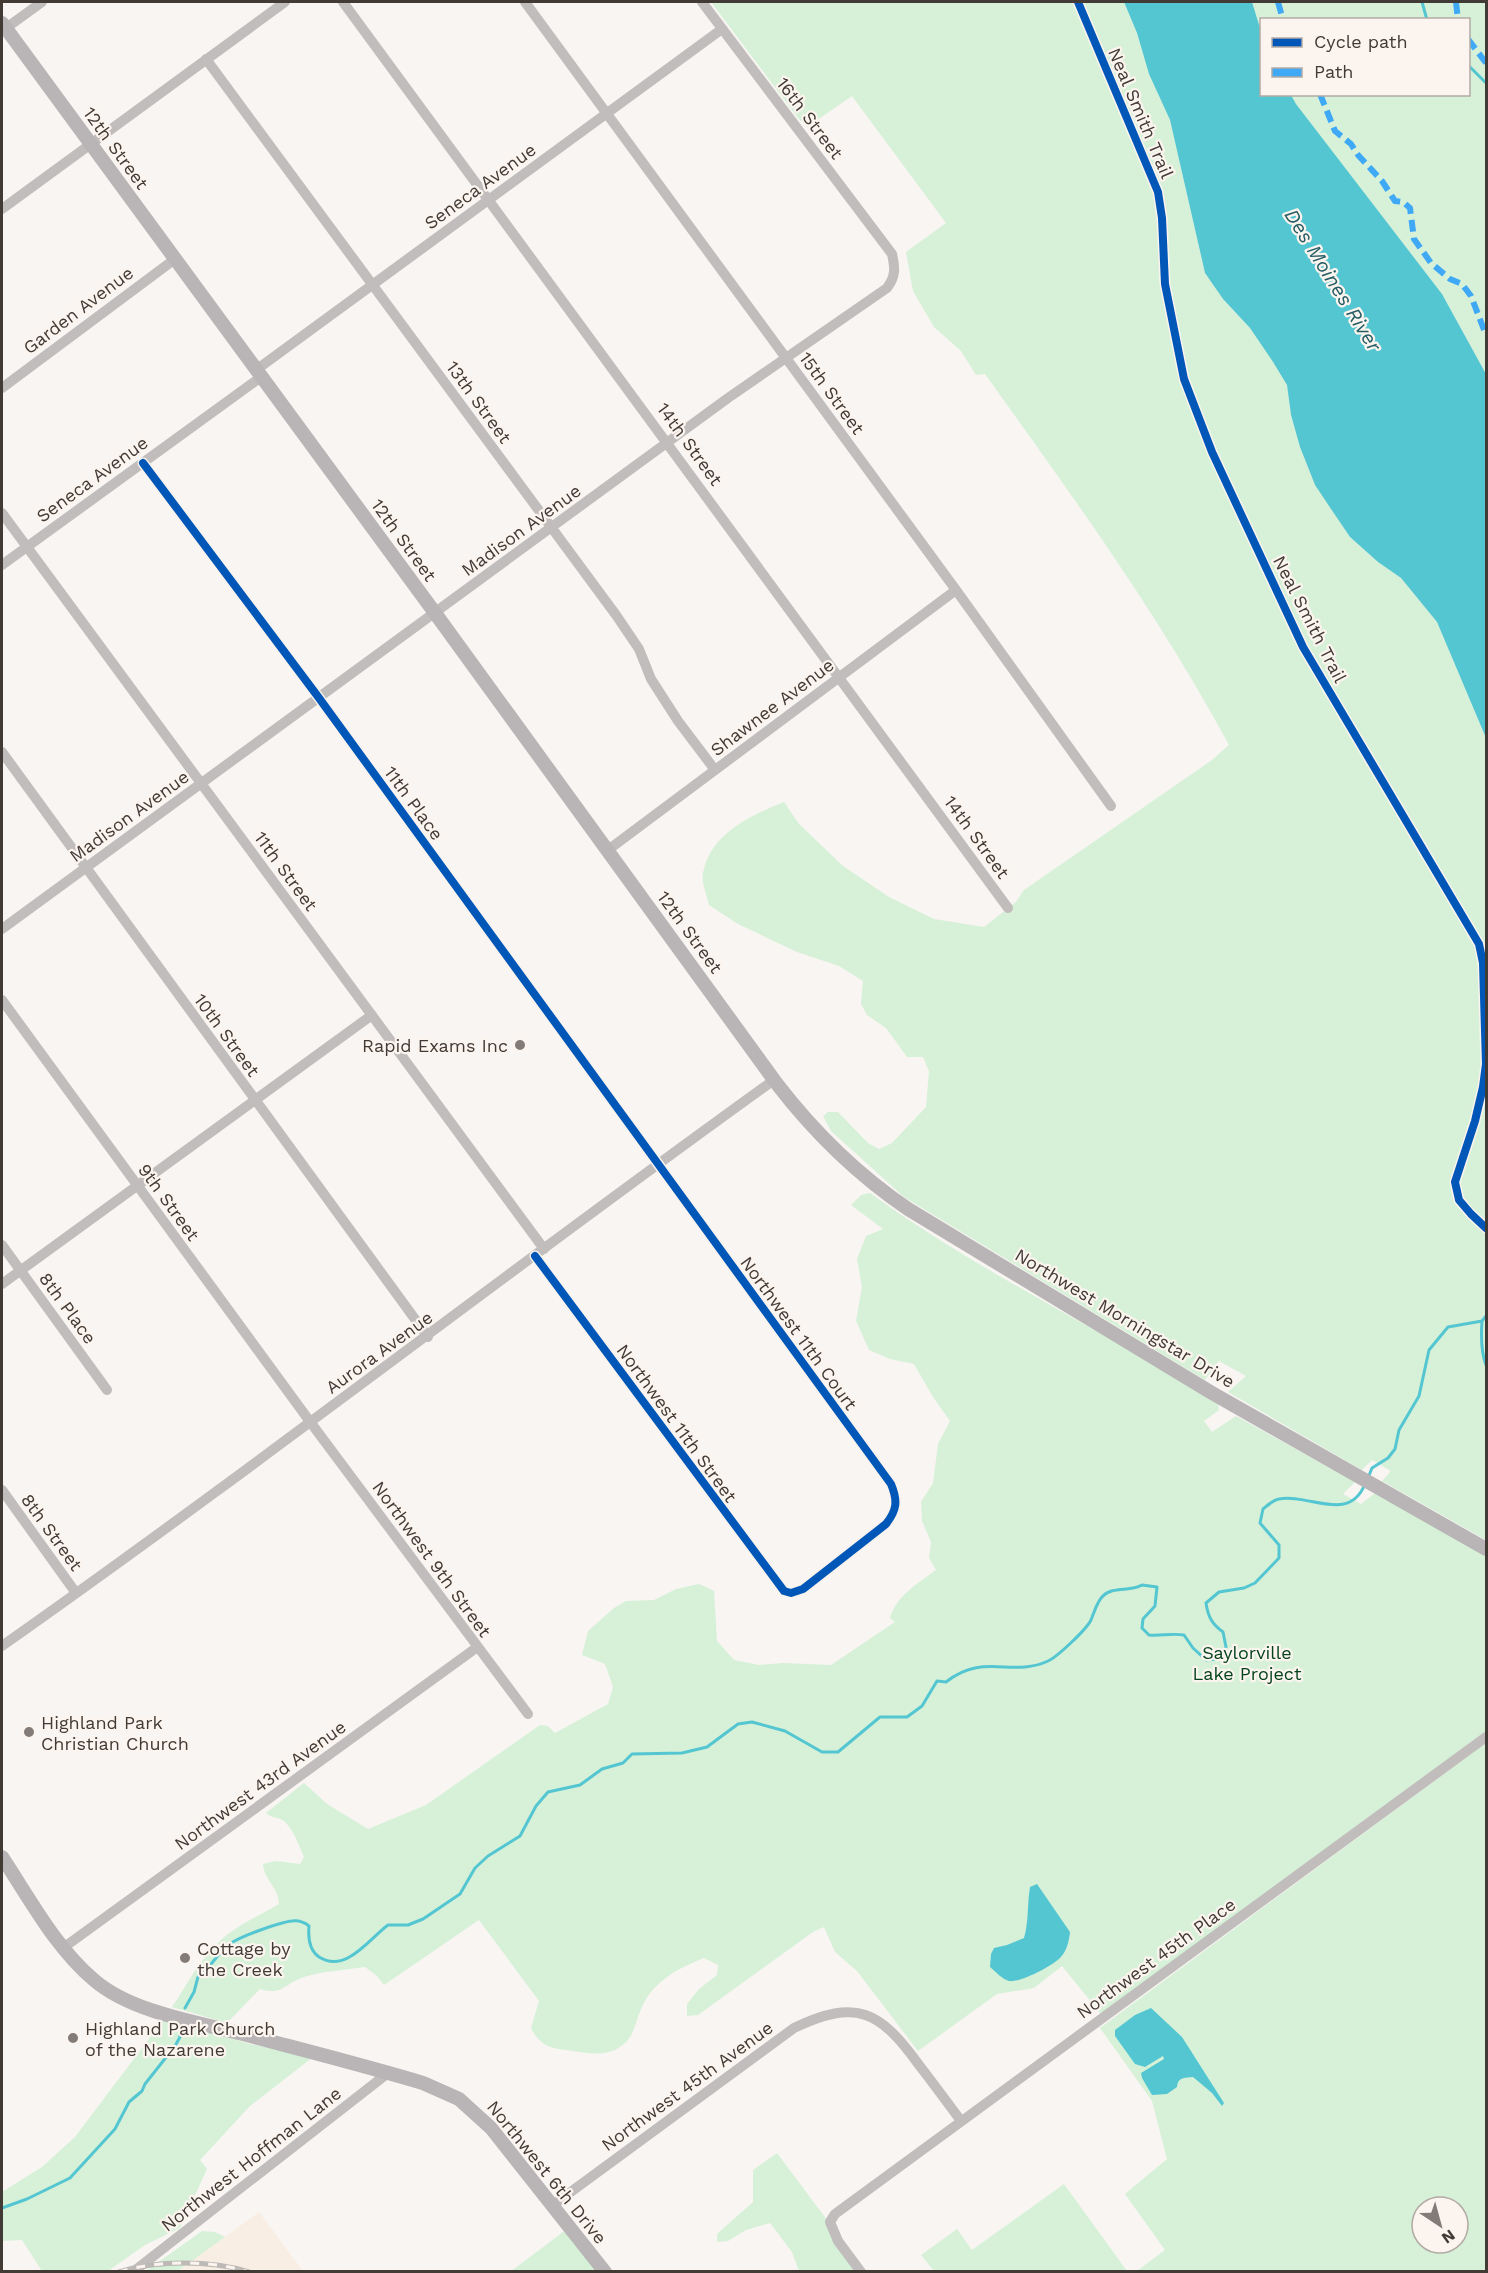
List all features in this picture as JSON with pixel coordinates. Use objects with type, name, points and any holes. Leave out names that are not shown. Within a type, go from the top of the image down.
[{"type":"main road","name":"12th Street","points":[[3,27],[435,613],[774,1080]]},
{"type":"main road","name":"Northwest Morningstar Drive","points":[[774,1080],[795,1107],[840,1155],[877,1188],[908,1209],[1209,1391],[1486,1549]]},
{"type":"main road","name":"Northwest 6th Drive","points":[[2,1857],[63,1948],[95,1981],[135,2004],[437,2088],[471,2108],[491,2128],[605,2271]]},
{"type":"street","points":[[3,27],[42,2]]},
{"type":"street","points":[[2,209],[285,2]]},
{"type":"street","name":"14th Street","points":[[344,2],[1008,908]]},
{"type":"street","name":"15th Street","points":[[525,2],[1112,806]]},
{"type":"street","name":"16th Street","points":[[702,2],[892,254]]},
{"type":"street","name":"Seneca Avenue","points":[[2,565],[143,463],[372,285],[722,29]]},
{"type":"street","name":"13th Street","points":[[206,59],[633,640],[648,666],[651,679],[678,721],[715,771]]},
{"type":"street","name":"Madison Avenue","points":[[2,929],[668,442],[887,288],[893,279],[895,269],[892,254]]},
{"type":"street","name":"Garden Avenue","points":[[2,388],[175,259]]},
{"type":"street","name":"11th Place","points":[[143,463],[319,698],[657,1164]]},
{"type":"street","name":"11th Street","points":[[2,513],[372,1015],[539,1252]]},
{"type":"street","name":"Shawnee Avenue","points":[[608,850],[956,590]]},
{"type":"street","name":"10th Street","points":[[2,752],[428,1337]]},
{"type":"street","name":"9th Street","points":[[2,1000],[311,1423]]},
{"type":"street","points":[[2,1284],[372,1015]]},
{"type":"street","name":"Aurora Avenue","points":[[2,1646],[311,1423],[657,1164],[774,1080]]},
{"type":"street","name":"Northwest 11th Court","points":[[657,1164],[891,1484],[896,1496],[894,1514],[886,1524],[803,1589]]},
{"type":"street","name":"8th Place","points":[[2,1245],[107,1390]]},
{"type":"street","name":"Northwest 11th Street","points":[[539,1252],[779,1587],[791,1593],[803,1589]]},
{"type":"street","name":"Northwest 9th Street","points":[[311,1423],[476,1648],[528,1714]]},
{"type":"street","name":"8th Street","points":[[2,1490],[76,1593]]},
{"type":"street","name":"Northwest 43rd Avenue","points":[[63,1948],[476,1648]]},
{"type":"street","name":"Northwest 45th Place","points":[[861,2271],[838,2241],[830,2222],[835,2214],[1486,1737]]},
{"type":"street","name":"Northwest 45th Avenue","points":[[553,2205],[794,2028],[814,2018],[850,2012],[864,2014],[889,2027],[902,2040],[961,2121]]},
{"type":"street","name":"Northwest Hoffman Lane","points":[[134,2271],[388,2073]]},
{"type":"shaded area","points":[[259,2212],[303,2271],[178,2272],[193,2260]]},
{"type":"green space","points":[[711,2],[1124,2],[1137,33],[1149,74],[1170,120],[1205,273],[1223,299],[1250,328],[1287,385],[1291,415],[1300,447],[1315,485],[1350,537],[1378,562],[1401,578],[1437,622],[1486,738],[1486,1540],[1382,1481],[1391,1471],[1372,1460],[1362,1470],[1228,1392],[1246,1376],[1219,1361],[1205,1380],[904,1197],[831,1131],[823,1116],[828,1112],[838,1112],[868,1143],[879,1149],[892,1143],[926,1107],[929,1071],[923,1057],[907,1057],[886,1028],[867,1015],[861,1004],[863,981],[839,966],[797,952],[738,924],[709,905],[703,885],[703,873],[714,847],[723,837],[746,820],[784,802],[799,824],[843,866],[889,897],[934,919],[984,927],[1016,902],[1024,890],[1212,760],[1229,745],[1144,602],[1082,510],[985,374],[976,375],[961,351],[934,327],[913,291],[906,252],[946,223],[852,96],[807,127]]},
{"type":"green space","points":[[1252,2],[1486,2],[1486,374],[1442,294],[1295,104],[1291,96],[1470,96],[1470,18],[1260,18],[1260,28]]},
{"type":"green space","name":"Saylorville Lake Project","points":[[870,1193],[955,1249],[1218,1404],[1219,1410],[1204,1421],[1212,1432],[1236,1416],[1355,1482],[1343,1494],[1361,1504],[1375,1493],[1486,1556],[1486,1731],[1101,2014],[1062,1966],[1034,1988],[997,1994],[918,2051],[857,1971],[835,1952],[824,1927],[813,1932],[698,2015],[687,2016],[687,2004],[699,1989],[717,1975],[718,1965],[704,1958],[675,1972],[659,1983],[646,1999],[631,2035],[625,2043],[613,2051],[587,2053],[560,2049],[544,2044],[535,2035],[531,2028],[539,2001],[479,1920],[384,1985],[365,1967],[311,1975],[279,1990],[260,1989],[227,2023],[172,2007],[199,1965],[225,1936],[279,1904],[277,1893],[266,1875],[263,1864],[276,1861],[300,1864],[304,1857],[288,1825],[266,1813],[304,1783],[327,1804],[368,1829],[426,1805],[540,1725],[548,1726],[555,1733],[608,1704],[613,1687],[605,1664],[582,1655],[588,1631],[614,1608],[626,1601],[654,1600],[676,1589],[699,1584],[714,1591],[717,1641],[734,1660],[759,1665],[783,1663],[831,1665],[895,1622],[890,1618],[897,1603],[936,1570],[929,1558],[931,1542],[922,1521],[921,1502],[933,1483],[938,1444],[950,1421],[914,1364],[890,1359],[869,1350],[856,1321],[862,1287],[857,1259],[866,1236],[883,1229],[851,1205],[861,1195]]},
{"type":"green space","points":[[1486,1743],[1486,2271],[1137,2271],[1165,2250],[1125,2194],[1167,2159],[1152,2101],[1100,2028]]},
{"type":"green space","points":[[164,2019],[250,2044],[313,2057],[250,2106],[200,2160],[207,2169],[180,2228],[145,2245],[108,2271],[42,2271],[22,2240],[2,2241],[2,2192],[42,2167],[75,2137]]},
{"type":"green space","points":[[777,2153],[865,2271],[799,2271],[792,2252],[770,2223],[746,2230],[728,2241],[717,2242],[717,2234],[753,2202],[753,2170]]},
{"type":"green space","points":[[1064,2184],[1127,2271],[934,2271],[921,2255],[957,2229],[972,2250]]},
{"type":"green space","points":[[567,2229],[600,2272],[510,2272]]},
{"type":"green space","points":[[202,2231],[215,2232],[225,2237],[178,2271],[146,2271]]},
{"type":"water","name":"Des Moines River","points":[[1124,2],[1252,2],[1260,28],[1260,96],[1292,96],[1442,294],[1486,374],[1486,738],[1437,622],[1401,578],[1378,562],[1350,537],[1315,485],[1300,447],[1291,415],[1287,385],[1250,328],[1223,299],[1205,273],[1170,120],[1149,74],[1137,33]]},
{"type":"water","points":[[1037,1884],[1070,1932],[1066,1949],[1056,1961],[1036,1973],[1009,1981],[990,1967],[991,1954],[994,1948],[1024,1938],[1030,1887]]},
{"type":"water","points":[[1151,2008],[1182,2037],[1224,2103],[1222,2106],[1212,2093],[1193,2077],[1180,2080],[1177,2087],[1167,2094],[1152,2095],[1141,2073],[1164,2059],[1163,2056],[1145,2067],[1135,2064],[1115,2036],[1115,2030],[1135,2015]]},
{"type":"waterway","points":[[1422,2],[1426,18]]},
{"type":"waterway","points":[[1470,67],[1486,83]]},
{"type":"waterway","points":[[1486,1316],[1482,1321],[1482,1349],[1486,1365]]},
{"type":"waterway","points":[[1368,1478],[1372,1468],[1388,1458],[1395,1449],[1399,1430],[1419,1396],[1429,1350],[1448,1327],[1482,1321]]},
{"type":"waterway","points":[[185,2008],[194,1992],[198,1977],[221,1952],[235,1941],[260,1930],[286,1922],[303,1922],[309,1926],[313,1951],[319,1957],[329,1961],[338,1961],[356,1953],[388,1925],[408,1925],[423,1919],[460,1894],[475,1868],[488,1856],[520,1836],[536,1806],[548,1792],[580,1785],[602,1769],[623,1763],[632,1754],[682,1753],[707,1747],[738,1724],[752,1722],[785,1731],[822,1752],[838,1752],[880,1717],[907,1717],[922,1706],[937,1681],[946,1682],[973,1668],[1035,1666],[1048,1661],[1083,1630],[1091,1620],[1101,1598],[1111,1591],[1142,1585],[1157,1587],[1155,1606],[1143,1619],[1142,1628],[1149,1635],[1184,1635],[1193,1648],[1206,1660],[1218,1659],[1226,1647],[1223,1632],[1211,1620],[1206,1603],[1219,1592],[1244,1588],[1255,1583],[1279,1558],[1279,1545],[1260,1523],[1263,1509],[1279,1499],[1290,1498],[1338,1505],[1358,1496],[1365,1484]]},
{"type":"waterway","points":[[2,2208],[27,2199],[70,2178],[115,2129],[129,2102],[142,2091],[175,2046],[180,2037],[179,2029]]},
{"type":"railway","points":[[119,2272],[150,2265],[184,2263],[218,2265],[249,2272]]},
{"type":"marked path","points":[[1278,2],[1282,18]]},
{"type":"marked path","points":[[1456,2],[1458,18]]},
{"type":"marked path","points":[[1470,42],[1486,63]]},
{"type":"marked path","points":[[1321,96],[1335,131],[1351,144],[1382,181],[1395,201],[1403,202],[1410,208],[1414,239],[1431,263],[1450,279],[1462,284],[1471,296],[1486,335]]},
{"type":"cycle path","name":"Neal Smith Trail","points":[[1078,2],[1158,192],[1162,218],[1165,284],[1184,379],[1212,452],[1303,647],[1479,944],[1483,963],[1486,1064],[1475,1121],[1455,1182],[1459,1200],[1486,1228]]},
{"type":"cycle path","points":[[143,463],[319,698],[891,1484],[895,1495],[895,1505],[886,1524],[803,1589],[791,1593],[784,1591],[535,1256]]},
{"type":"place","name":"Rapid Exams Inc","points":[[520,1045]]},
{"type":"place","name":"Highland Park Christian Church","points":[[29,1732]]},
{"type":"place","name":"Cottage by the Creek","points":[[185,1958]]},
{"type":"place","name":"Highland Park Church of the Nazarene","points":[[73,2038]]}]
